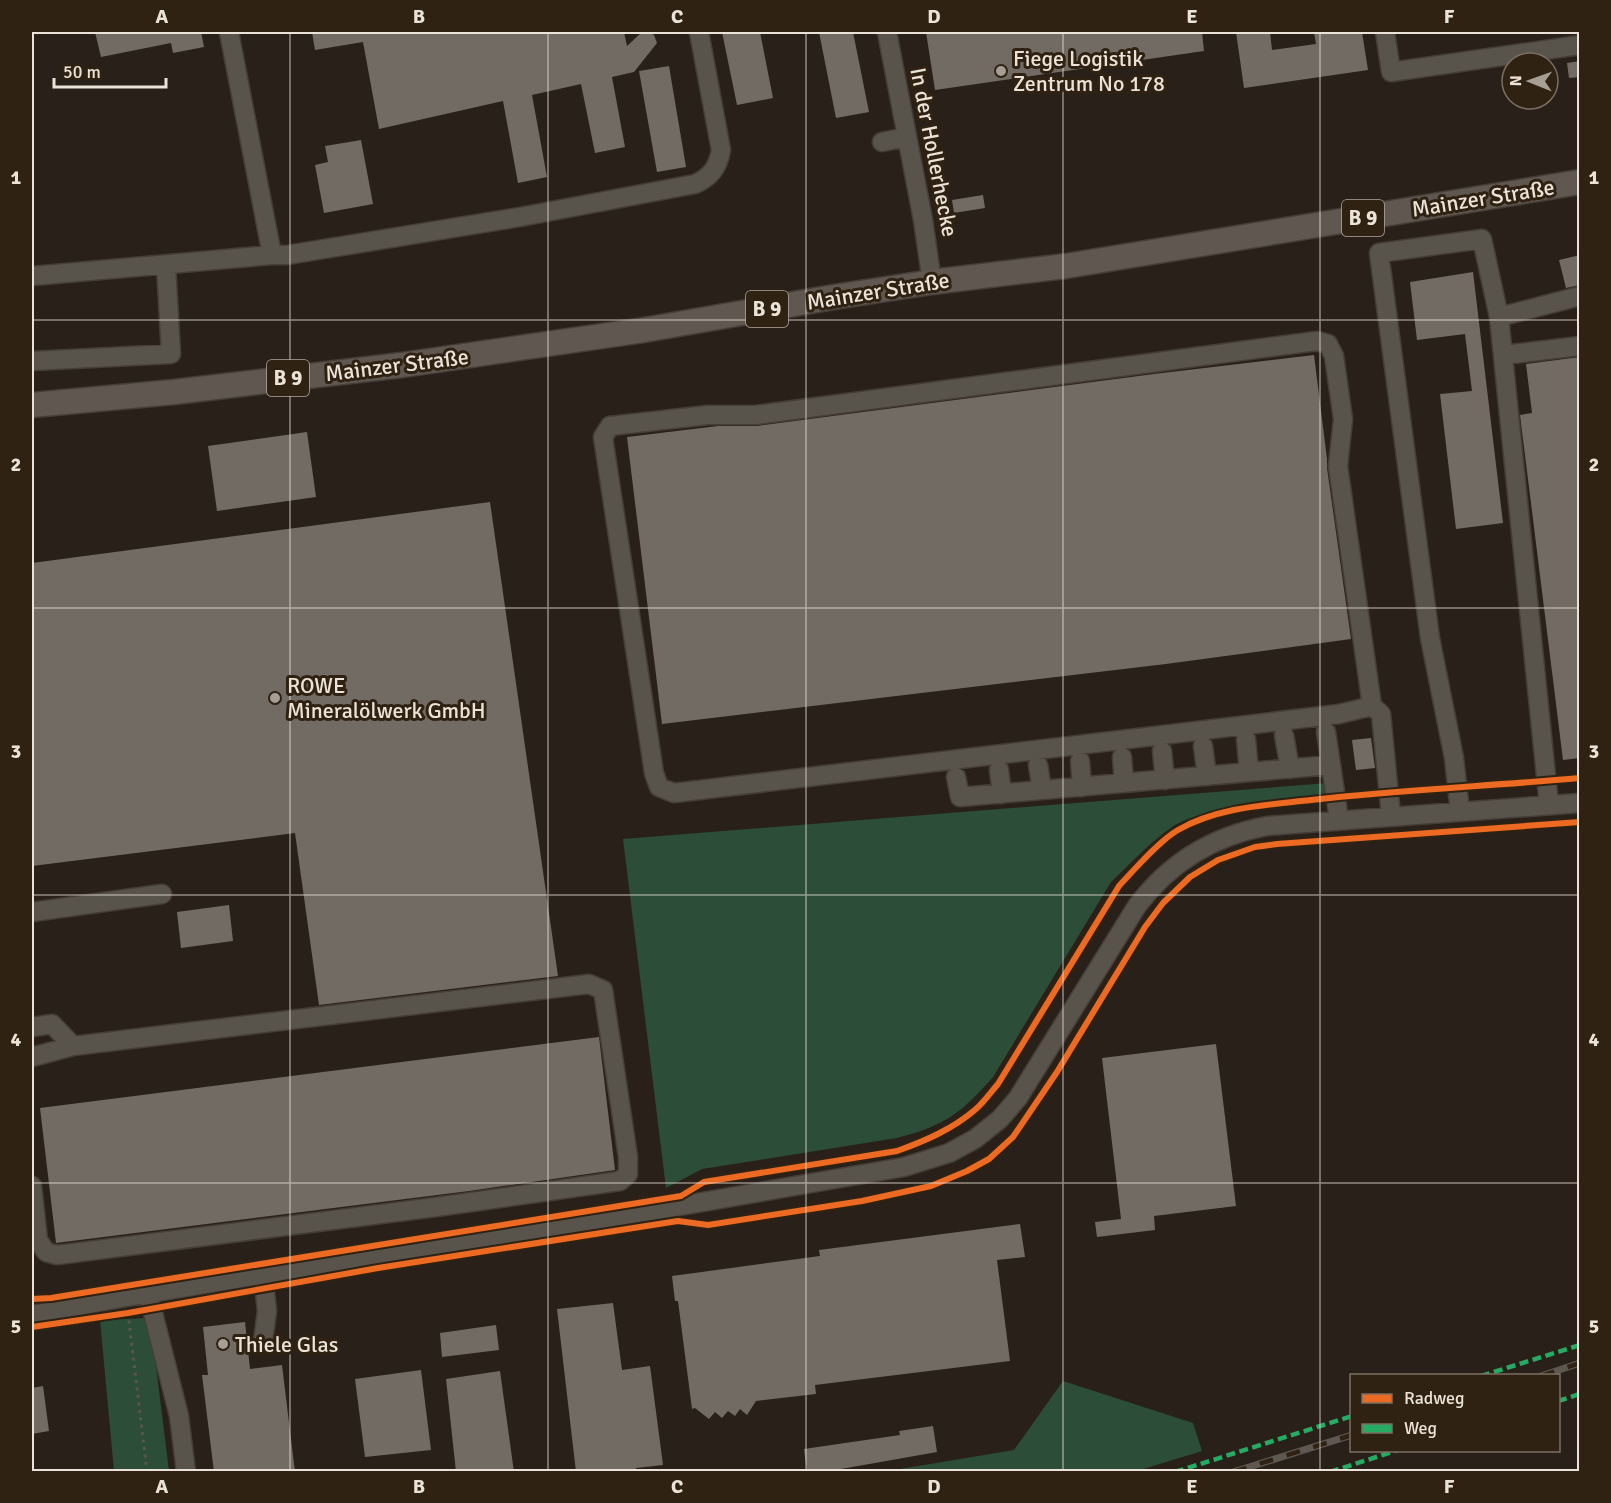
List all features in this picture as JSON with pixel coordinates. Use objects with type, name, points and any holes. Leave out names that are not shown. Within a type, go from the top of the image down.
[{"type":"main road","name":"Mainzer Straße","points":[[32,405],[174,392],[402,365],[644,330],[932,282],[1066,266],[1580,182]]},
{"type":"street","points":[[229,32],[272,255]]},
{"type":"street","points":[[32,276],[286,255],[520,217],[695,184],[705,180],[719,162],[721,150],[699,32]]},
{"type":"street","name":"In der Hollerhecke","points":[[886,32],[923,220],[932,282]]},
{"type":"street","points":[[1385,32],[1391,72],[1567,42]]},
{"type":"street","points":[[882,142],[906,137]]},
{"type":"street","points":[[1460,812],[1454,758],[1430,638],[1380,253],[1482,239],[1499,317],[1549,805]]},
{"type":"street","points":[[32,361],[171,354],[166,265]]},
{"type":"street","points":[[1499,317],[1580,296]]},
{"type":"street","points":[[1372,706],[1327,715],[674,793],[659,787],[654,773],[603,437],[610,426],[708,415],[756,415],[1317,341],[1328,344],[1334,356],[1343,419],[1338,466],[1372,706],[1381,714],[1391,816]]},
{"type":"street","points":[[1503,355],[1580,346]]},
{"type":"street","points":[[1326,732],[1339,820]]},
{"type":"street","points":[[1284,735],[1290,769]]},
{"type":"street","points":[[1246,739],[1249,772]]},
{"type":"street","points":[[1203,746],[1207,776]]},
{"type":"street","points":[[1162,751],[1165,780]]},
{"type":"street","points":[[1122,756],[1124,783]]},
{"type":"street","points":[[1080,761],[1082,787]]},
{"type":"street","points":[[1038,765],[1042,790]]},
{"type":"street","points":[[956,777],[960,797],[1331,765]]},
{"type":"street","points":[[999,770],[1002,794]]},
{"type":"street","points":[[32,1315],[148,1293],[639,1213],[904,1167],[949,1153],[975,1139],[1000,1119],[1018,1098],[1137,906],[1169,870],[1206,845],[1245,830],[1267,826],[1580,803]]},
{"type":"street","points":[[32,912],[162,894]]},
{"type":"street","points":[[32,1057],[74,1046],[589,984],[603,990],[628,1157],[628,1174],[620,1181],[57,1255],[46,1252],[38,1240],[32,1186]]},
{"type":"street","points":[[32,1027],[52,1024],[74,1046]]},
{"type":"street","points":[[262,1274],[267,1311],[263,1341]]},
{"type":"street","points":[[148,1293],[179,1416],[186,1472]]},
{"type":"path","points":[[126,1297],[147,1472]]},
{"type":"green space","points":[[1328,783],[1329,796],[1225,809],[1205,814],[1172,827],[1148,846],[1111,882],[993,1077],[961,1109],[940,1123],[897,1138],[702,1169],[666,1188],[623,839]]},
{"type":"green space","points":[[150,1318],[169,1471],[114,1471],[100,1320]]},
{"type":"green space","points":[[1063,1381],[1193,1423],[1202,1451],[1137,1471],[888,1471],[1014,1450]]},
{"type":"building","points":[[95,32],[201,32],[204,47],[173,53],[171,43],[101,57]]},
{"type":"building","points":[[312,32],[624,32],[627,46],[641,33],[649,32],[654,35],[657,43],[634,72],[612,77],[625,147],[595,153],[581,84],[532,95],[547,177],[518,183],[503,101],[379,129],[363,42],[315,50]]},
{"type":"building","points":[[722,32],[760,32],[773,98],[737,105]]},
{"type":"building","points":[[819,32],[853,32],[869,112],[836,118]]},
{"type":"building","name":"Fiege Logistik Zentrum No 178","points":[[926,32],[1202,32],[1204,51],[935,90]]},
{"type":"building","points":[[1236,32],[1270,32],[1272,50],[1316,44],[1314,32],[1362,32],[1368,70],[1244,88]]},
{"type":"building","points":[[1580,61],[1580,77],[1569,78],[1567,63]]},
{"type":"building","points":[[669,66],[686,167],[657,172],[639,71]]},
{"type":"building","points":[[361,140],[373,204],[324,213],[315,165],[328,162],[325,146]]},
{"type":"building","points":[[983,195],[985,208],[954,213],[952,200]]},
{"type":"building","points":[[1580,255],[1580,285],[1566,288],[1559,260]]},
{"type":"building","points":[[1473,272],[1503,523],[1456,529],[1440,394],[1472,391],[1465,334],[1417,340],[1410,282]]},
{"type":"building","points":[[1314,355],[1351,639],[1166,664],[662,724],[627,437],[718,426],[757,426]]},
{"type":"building","points":[[1580,357],[1580,758],[1563,760],[1520,415],[1532,413],[1526,364]]},
{"type":"building","points":[[307,432],[316,497],[217,511],[208,446]]},
{"type":"building","name":"ROWE Mineralölwerk GmbH","points":[[490,502],[558,976],[319,1005],[295,833],[32,866],[32,563]]},
{"type":"building","points":[[1371,738],[1375,768],[1356,770],[1352,740]]},
{"type":"building","points":[[229,905],[233,941],[181,948],[177,912]]},
{"type":"building","points":[[599,1037],[615,1170],[469,1191],[56,1243],[40,1108]]},
{"type":"building","points":[[1216,1044],[1236,1206],[1154,1216],[1155,1230],[1097,1237],[1095,1222],[1121,1219],[1102,1058]]},
{"type":"building","points":[[1020,1224],[1025,1257],[997,1260],[1010,1361],[815,1385],[816,1394],[756,1401],[747,1415],[740,1409],[735,1416],[728,1411],[722,1418],[715,1412],[709,1419],[695,1408],[692,1409],[678,1301],[675,1301],[672,1276],[820,1256],[819,1250]]},
{"type":"building","points":[[613,1303],[622,1370],[650,1366],[663,1465],[636,1468],[636,1472],[576,1472],[557,1309]]},
{"type":"building","points":[[245,1322],[250,1369],[282,1365],[295,1472],[214,1472],[202,1375],[208,1375],[203,1327]]},
{"type":"building","points":[[496,1325],[499,1350],[442,1357],[440,1333]]},
{"type":"building","points":[[421,1370],[431,1450],[365,1457],[355,1379]]},
{"type":"building","points":[[500,1371],[514,1472],[456,1472],[446,1379]]},
{"type":"building","points":[[43,1386],[49,1431],[32,1434],[32,1388]]},
{"type":"building","points":[[933,1426],[937,1452],[824,1472],[807,1472],[804,1449],[900,1435],[899,1431]]},
{"type":"railway","points":[[1547,1374],[1580,1363]]},
{"type":"railway","points":[[1233,1472],[1350,1436]]},
{"type":"marked path","points":[[1487,1374],[1580,1345]]},
{"type":"marked path","points":[[1560,1400],[1580,1394]]},
{"type":"marked path","points":[[1175,1472],[1350,1417]]},
{"type":"marked path","points":[[1330,1472],[1392,1452]]},
{"type":"cycle path","points":[[32,1299],[51,1298],[681,1196],[704,1182],[897,1151],[928,1139],[948,1128],[967,1116],[985,1100],[998,1084],[1119,886],[1155,848],[1178,830],[1209,816],[1260,806],[1378,793],[1580,778]]},
{"type":"cycle path","points":[[32,1327],[128,1313],[378,1268],[678,1221],[708,1225],[862,1201],[931,1186],[989,1159],[1013,1137],[1057,1072],[1145,927],[1163,903],[1190,877],[1218,860],[1255,847],[1277,844],[1580,822]]},
{"type":"place","name":"Fiege Logistik Zentrum No 178","points":[[1001,71]]},
{"type":"place","name":"ROWE Mineralölwerk GmbH","points":[[275,698]]},
{"type":"place","name":"Thiele Glas","points":[[223,1344]]}]
